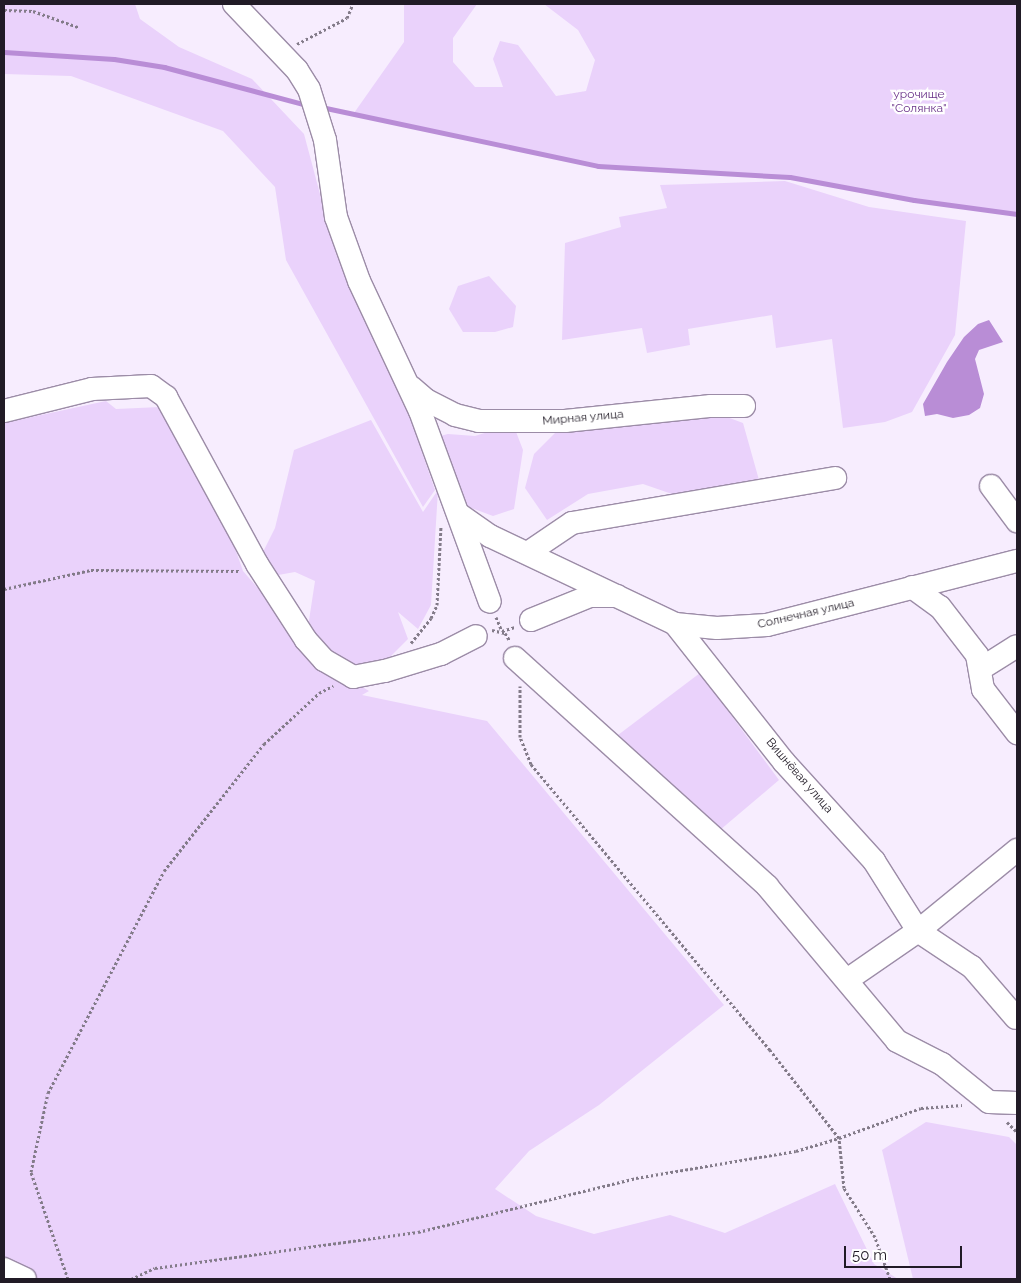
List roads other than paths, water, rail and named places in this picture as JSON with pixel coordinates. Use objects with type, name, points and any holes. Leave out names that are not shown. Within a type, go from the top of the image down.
[{"type":"street","points":[[234,4],[280,51],[309,89],[318,114],[336,218],[359,281],[420,411],[451,516],[490,602]]},
{"type":"street","name":"Мирная улица","points":[[404,380],[426,400],[455,415],[479,420],[525,422],[711,406],[744,406]]},
{"type":"street","points":[[4,411],[92,389],[151,386],[166,397],[257,564],[306,640],[324,660],[353,677],[385,671],[441,654],[476,636]]},
{"type":"street","points":[[529,552],[572,523],[834,478]]},
{"type":"street","points":[[990,486],[1017,521]]},
{"type":"street","name":"Солнечная улица","points":[[451,516],[490,536],[529,552],[620,595],[675,624],[717,628],[767,625],[1017,561]]},
{"type":"street","points":[[912,587],[940,607],[977,655],[982,668],[982,689],[1017,733]]},
{"type":"street","points":[[524,626],[590,596],[620,595]]},
{"type":"street","name":"Вишнёвая улица","points":[[675,624],[784,762],[874,861],[918,931],[972,967],[1016,1018]]},
{"type":"street","points":[[982,668],[1017,646]]},
{"type":"street","points":[[514,649],[767,886],[897,1041],[942,1064],[989,1102],[1017,1103]]},
{"type":"street","points":[[847,980],[918,931],[1017,850]]},
{"type":"street","points":[[4,1269],[25,1279]]},
{"type":"waterway","points":[[4,52],[114,59],[164,67],[307,105]]},
{"type":"waterway","points":[[321,107],[598,166],[790,177],[914,200],[1017,214]]},
{"type":"park label","name":"урочище \"Солянка\"","points":[[919,102]]}]
